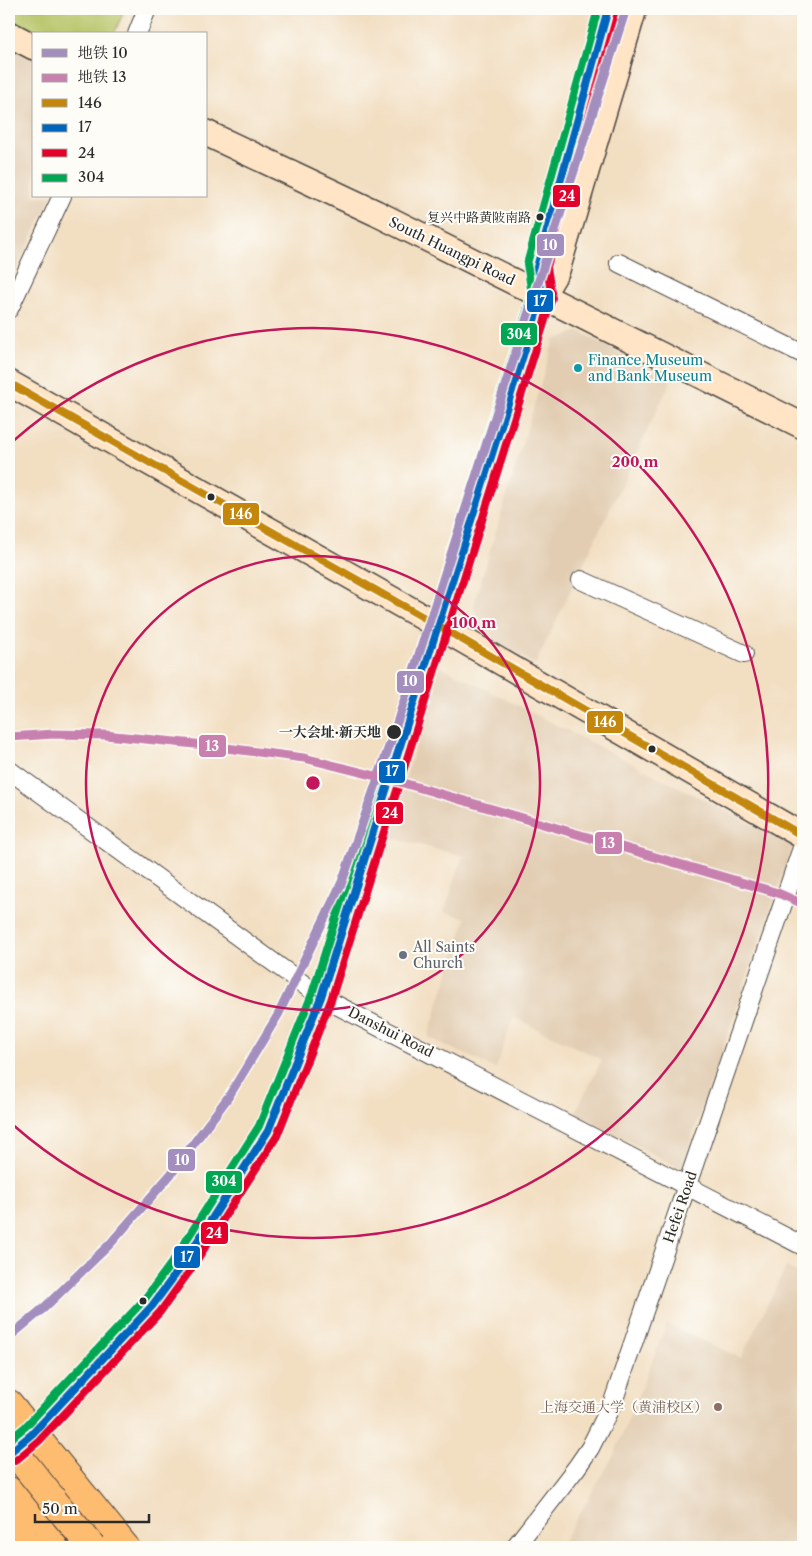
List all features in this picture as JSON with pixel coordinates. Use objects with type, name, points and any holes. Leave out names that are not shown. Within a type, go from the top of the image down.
[{"type":"main road","points":[[542,295],[537,267],[608,9]]},
{"type":"main road","points":[[9,1453],[152,1306],[181,1268],[268,1131],[321,996],[542,295],[557,270],[634,9]]},
{"type":"main road","points":[[9,34],[32,46]]},
{"type":"main road","name":"South Huangpi Road","points":[[208,134],[542,295],[803,426]]},
{"type":"main road","points":[[9,383],[437,625],[803,836]]},
{"type":"main road","points":[[9,1404],[21,1439],[64,1515],[92,1547]]},
{"type":"main road","points":[[21,1439],[125,1547]]},
{"type":"main road","points":[[9,1491],[54,1547]]},
{"type":"main road","points":[[9,1517],[32,1547]]},
{"type":"street","points":[[138,32],[147,9]]},
{"type":"street","points":[[9,309],[61,198]]},
{"type":"street","points":[[619,263],[803,354]]},
{"type":"street","points":[[581,580],[744,654]]},
{"type":"street","name":"Danshui Road","points":[[9,770],[321,996],[803,1246]]},
{"type":"street","name":"Hefei Road","points":[[515,1547],[577,1468],[602,1426],[613,1402],[803,845]]},
{"type":"shaded area","points":[[9,45],[32,56],[32,198],[51,198],[9,284]]},
{"type":"shaded area","points":[[579,331],[671,381],[535,665],[489,637],[473,607],[554,340]]},
{"type":"shaded area","points":[[440,666],[793,845],[681,1169],[575,1113],[602,1060],[513,1017],[496,1069],[428,1037],[466,918],[444,912],[463,856],[388,837]]},
{"type":"shaded area","name":"上海交通大学（黄浦校区）","points":[[786,1267],[803,1276],[803,1547],[560,1547],[614,1455],[667,1324],[741,1358]]},
{"type":"green space","points":[[9,9],[125,9],[115,32],[32,32],[32,34],[9,30]]},
{"type":"metro line","name":"10","points":[[9,1337],[45,1307],[110,1244],[171,1174],[229,1096],[278,1015],[342,882],[394,732],[626,9]]},
{"type":"metro line","name":"13","points":[[9,737],[54,734],[105,735],[304,758],[400,782],[778,893],[803,904]]},
{"type":"transit line","name":"304","points":[[9,1440],[25,1427],[144,1300],[173,1261],[259,1126],[312,994],[532,294],[527,264],[598,9]]},
{"type":"transit line","name":"17","points":[[9,1453],[32,1434],[152,1306],[181,1267],[268,1131],[321,997],[542,295],[537,267],[608,9]]},
{"type":"transit line","name":"24","points":[[15,1461],[39,1441],[160,1312],[189,1272],[277,1136],[331,1000],[552,298],[547,267],[618,12]]},
{"type":"transit line","name":"146","points":[[9,383],[437,625],[803,836]]},
{"type":"place","name":"复兴中路黄陂南路","points":[[540,217]]},
{"type":"place","name":"Finance Museum and Bank Museum","points":[[578,368]]},
{"type":"place","name":"一大会址·新天地","points":[[394,732]]},
{"type":"place","name":"All Saints Church","points":[[403,955]]},
{"type":"place","name":"上海交通大学（黄浦校区）","points":[[718,1407]]}]
